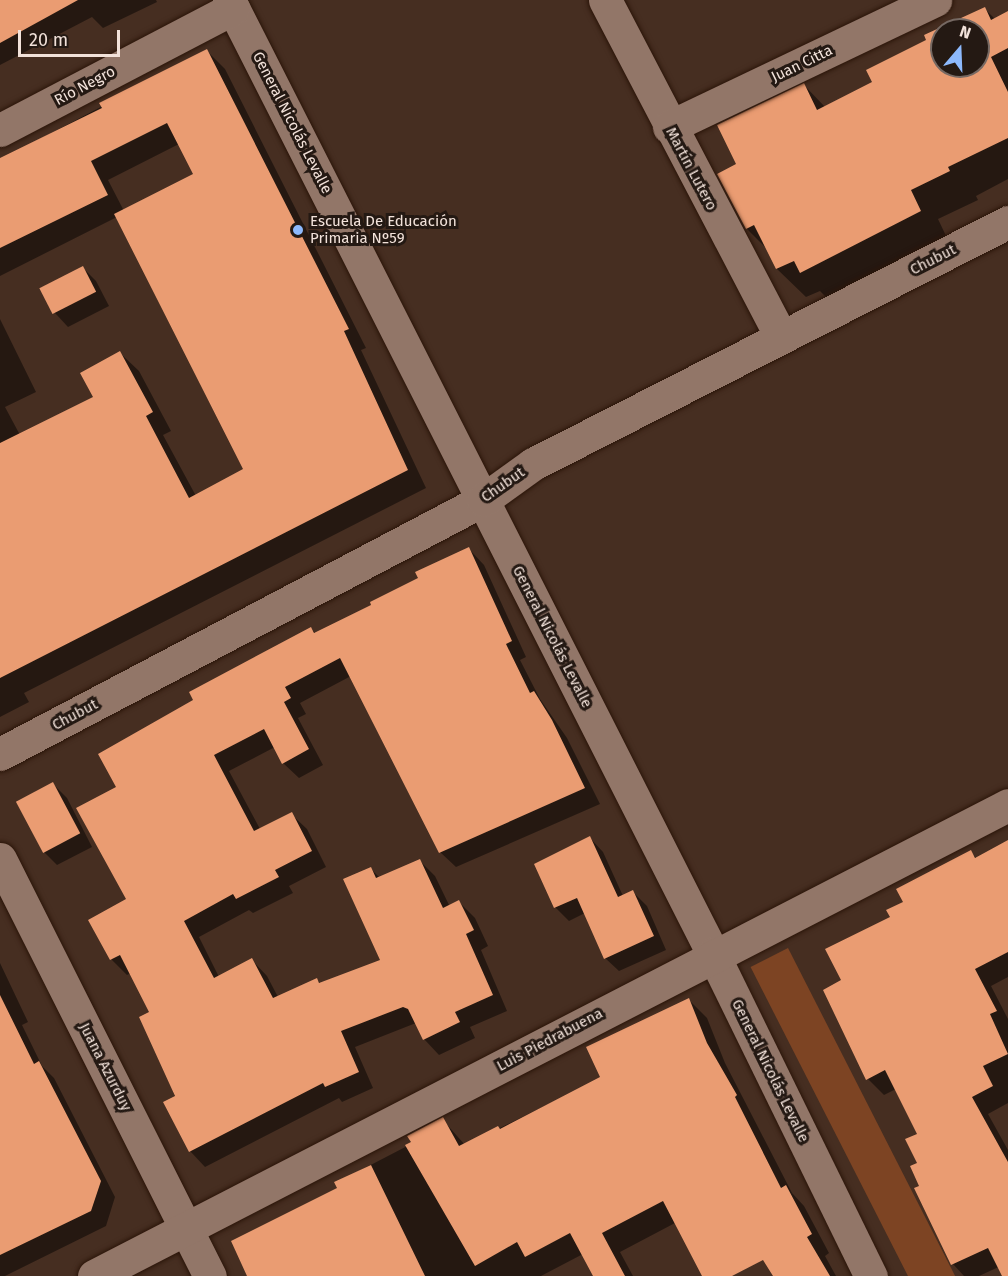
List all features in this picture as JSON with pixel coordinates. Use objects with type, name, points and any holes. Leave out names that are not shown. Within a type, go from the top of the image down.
[{"type":"street","name":"Martín Lutero","points":[[605,0],[669,127],[781,337]]},
{"type":"street","name":"Juan Citta","points":[[669,127],[935,0]]},
{"type":"street","name":"Río Negro","points":[[0,130],[231,4]]},
{"type":"street","name":"General Nicolás Levalle","points":[[231,4],[713,954],[871,1276]]},
{"type":"street","name":"Chubut","points":[[0,754],[483,500],[533,464],[1008,222]]},
{"type":"street","name":"Luis Piedrabuena","points":[[94,1276],[188,1230],[713,954],[1008,805]]},
{"type":"street","name":"Juana Azurduy","points":[[0,859],[210,1276]]},
{"type":"shaded area","points":[[788,948],[955,1276],[908,1276],[751,967]]},
{"type":"building","points":[[0,0],[78,0],[0,43]]},
{"type":"building","points":[[985,7],[991,20],[1008,11],[1008,48],[991,57],[1008,92],[1008,138],[948,167],[950,171],[911,190],[921,211],[800,273],[794,261],[776,269],[754,225],[746,229],[717,174],[736,164],[717,125],[804,83],[817,110],[872,82],[866,70],[926,40],[924,35],[930,32],[930,78],[990,78],[990,18],[961,18]]},
{"type":"building","points":[[207,49],[349,329],[344,331],[408,470],[0,678],[0,443],[93,397],[80,373],[120,351],[153,412],[146,416],[189,498],[243,469],[114,214],[193,174],[167,123],[91,161],[108,195],[0,248],[0,158],[102,108],[99,103]]},
{"type":"building","points":[[83,266],[96,292],[53,314],[39,288]]},
{"type":"building","points":[[469,547],[512,641],[506,644],[530,693],[534,691],[552,720],[585,788],[439,853],[340,658],[285,687],[291,698],[284,702],[309,749],[282,764],[264,729],[214,755],[254,831],[292,812],[312,851],[275,870],[279,877],[236,899],[233,894],[184,921],[214,978],[252,958],[273,998],[317,978],[319,983],[380,960],[343,879],[371,867],[376,878],[420,859],[443,908],[459,900],[474,930],[466,934],[493,995],[455,1012],[460,1022],[423,1040],[408,1009],[403,1007],[341,1031],[359,1072],[325,1087],[323,1083],[189,1152],[163,1102],[175,1096],[139,1017],[149,1012],[120,955],[110,960],[88,920],[126,899],[76,808],[116,787],[98,754],[193,700],[189,692],[311,627],[314,633],[371,605],[370,602],[418,578],[415,572]]},
{"type":"building","points":[[53,782],[80,833],[43,853],[16,802]]},
{"type":"building","points":[[590,836],[618,897],[633,890],[654,936],[604,959],[577,898],[554,908],[534,864]]},
{"type":"building","points":[[1008,840],[1008,952],[975,969],[997,1011],[990,1014],[1008,1054],[983,1066],[993,1086],[972,1097],[1008,1162],[1008,1276],[1002,1276],[988,1248],[951,1265],[914,1188],[919,1186],[910,1166],[917,1163],[905,1139],[917,1134],[885,1070],[866,1080],[823,990],[841,980],[825,949],[890,917],[886,910],[903,902],[896,889],[971,850],[975,858]]},
{"type":"building","points":[[0,995],[34,1064],[39,1061],[101,1181],[91,1211],[0,1255]]},
{"type":"building","points":[[689,998],[707,1043],[737,1095],[735,1097],[781,1188],[786,1185],[812,1234],[807,1237],[830,1276],[773,1276],[763,1260],[732,1276],[702,1276],[663,1201],[602,1233],[625,1276],[593,1276],[570,1233],[525,1257],[517,1242],[475,1266],[405,1145],[411,1142],[407,1136],[443,1117],[459,1146],[498,1126],[500,1129],[600,1077],[586,1047]]},
{"type":"building","points":[[371,1165],[425,1276],[247,1276],[231,1241],[337,1188],[334,1182]]},
{"type":"place","name":"Escuela De Educación Primaria Nº59","points":[[298,230]]}]
